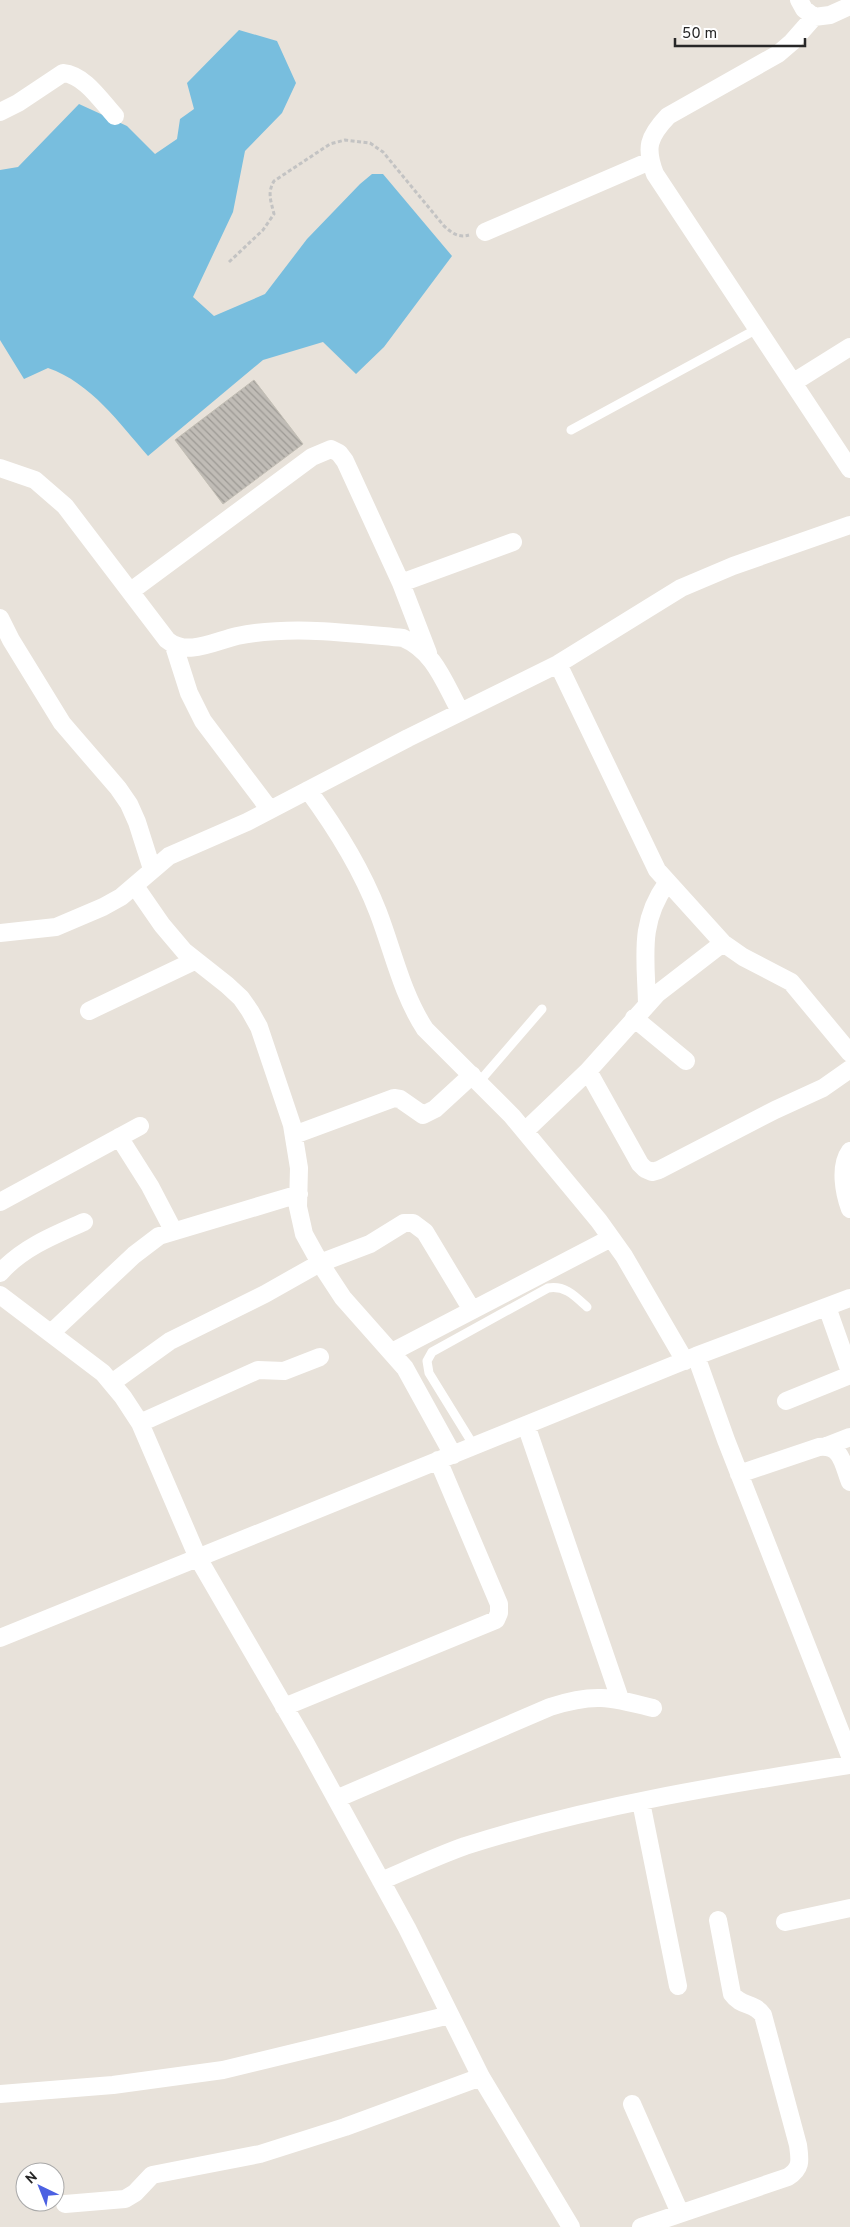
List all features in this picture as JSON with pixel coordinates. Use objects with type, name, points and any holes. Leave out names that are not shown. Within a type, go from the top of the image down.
[{"type":"street","points":[[800,0],[804,9],[814,17]]},
{"type":"street","points":[[850,6],[830,15],[814,17],[792,42],[778,54],[668,116],[656,129],[648,145],[650,161],[655,174],[850,469]]},
{"type":"street","points":[[0,112],[18,103],[62,73],[71,74],[80,79],[115,116]]},
{"type":"street","points":[[484,232],[650,161]]},
{"type":"street","points":[[794,382],[850,347]]},
{"type":"street","points":[[131,591],[304,462],[322,451],[331,449],[339,453],[345,461],[401,583],[428,654],[460,711]]},
{"type":"street","points":[[0,468],[35,480],[58,499],[167,640],[174,646],[184,648],[196,647],[238,636],[312,631],[403,638],[417,644],[428,654]]},
{"type":"street","points":[[0,933],[41,930],[64,924],[103,907],[135,886],[152,869],[181,850],[270,810],[460,711],[558,664],[681,588],[726,569],[850,525]]},
{"type":"street","points":[[401,583],[513,542]]},
{"type":"street","points":[[0,618],[11,640],[62,723],[118,788],[128,804],[137,822],[152,869]]},
{"type":"street","points":[[174,646],[189,693],[203,721],[270,810]]},
{"type":"street","points":[[558,664],[651,859],[667,883],[723,944],[743,957],[791,982],[850,1052]]},
{"type":"street","points":[[308,790],[327,816],[359,868],[378,912],[415,1013],[425,1029],[476,1078],[525,1131],[590,1209],[624,1256],[691,1359],[739,1474],[850,1756]]},
{"type":"street","points":[[647,1004],[647,927],[652,906],[667,883]]},
{"type":"street","points":[[135,886],[162,925],[194,961],[227,985],[241,998],[259,1027],[285,1101],[294,1135],[299,1168],[298,1207],[304,1234],[342,1298],[392,1352],[420,1391],[498,1604],[499,1613],[496,1620],[284,1706]]},
{"type":"street","points":[[525,1131],[588,1071],[647,1004],[723,944]]},
{"type":"street","points":[[89,1011],[194,961]]},
{"type":"street","points":[[634,1018],[686,1061]]},
{"type":"street","points":[[588,1071],[635,1156],[645,1169],[652,1172],[823,1088],[850,1069]]},
{"type":"street","points":[[294,1135],[394,1098],[400,1099],[423,1115],[429,1113],[476,1078]]},
{"type":"street","points":[[0,1202],[140,1126]]},
{"type":"street","points":[[119,1137],[150,1186],[173,1230]]},
{"type":"street","points":[[850,1151],[844,1165],[845,1184],[850,1209]]},
{"type":"street","points":[[51,1334],[147,1244],[173,1230],[299,1194]]},
{"type":"street","points":[[0,1273],[8,1264],[47,1238],[84,1222]]},
{"type":"street","points":[[113,1382],[170,1341],[265,1294],[320,1263],[370,1244],[404,1223],[413,1223],[425,1232],[472,1310]]},
{"type":"street","points":[[392,1352],[611,1238]]},
{"type":"street","points":[[0,1295],[87,1360],[113,1382],[140,1423],[198,1558],[284,1706],[381,1881],[481,2077],[571,2227]]},
{"type":"street","points":[[0,1638],[691,1359],[850,1298]]},
{"type":"street","points":[[786,1401],[850,1374],[827,1307]]},
{"type":"street","points":[[140,1423],[258,1370],[284,1371],[320,1357]]},
{"type":"street","points":[[526,1425],[620,1700]]},
{"type":"street","points":[[739,1474],[850,1437]]},
{"type":"street","points":[[827,1446],[837,1452],[850,1482]]},
{"type":"street","points":[[336,1799],[550,1707],[584,1697],[606,1697],[653,1708]]},
{"type":"street","points":[[381,1881],[464,1847],[543,1824],[719,1785],[850,1765]]},
{"type":"street","points":[[642,1802],[678,1986]]},
{"type":"street","points":[[785,1922],[850,1908]]},
{"type":"street","points":[[641,2227],[788,2177],[796,2172],[800,2166],[798,2145],[763,2015],[758,2008],[736,2000],[732,1994],[718,1920]]},
{"type":"street","points":[[0,2094],[113,2085],[223,2070],[450,2015]]},
{"type":"street","points":[[65,2204],[125,2199],[135,2193],[152,2175],[260,2154],[345,2127],[481,2077]]},
{"type":"street","points":[[632,2104],[680,2213]]},
{"type":"lane","points":[[571,430],[757,329]]},
{"type":"lane","points":[[476,1078],[542,1010]]},
{"type":"lane","points":[[474,1446],[429,1373],[427,1361],[432,1352],[548,1288],[556,1286],[564,1289],[587,1307]]},
{"type":"path","points":[[229,262],[270,222],[274,214],[269,197],[270,188],[274,181],[330,144],[345,140],[370,143],[383,152],[453,234],[463,237],[484,232]]},
{"type":"water","points":[[239,30],[277,41],[296,83],[282,113],[245,151],[233,212],[193,297],[214,316],[265,294],[307,239],[372,174],[383,174],[452,256],[384,347],[356,374],[323,342],[263,360],[148,456],[103,405],[78,383],[48,368],[24,379],[0,340],[0,170],[18,167],[79,104],[127,126],[155,154],[177,139],[180,119],[194,109],[187,83]]},
{"type":"building","points":[[254,380],[303,444],[223,504],[175,440]]}]
